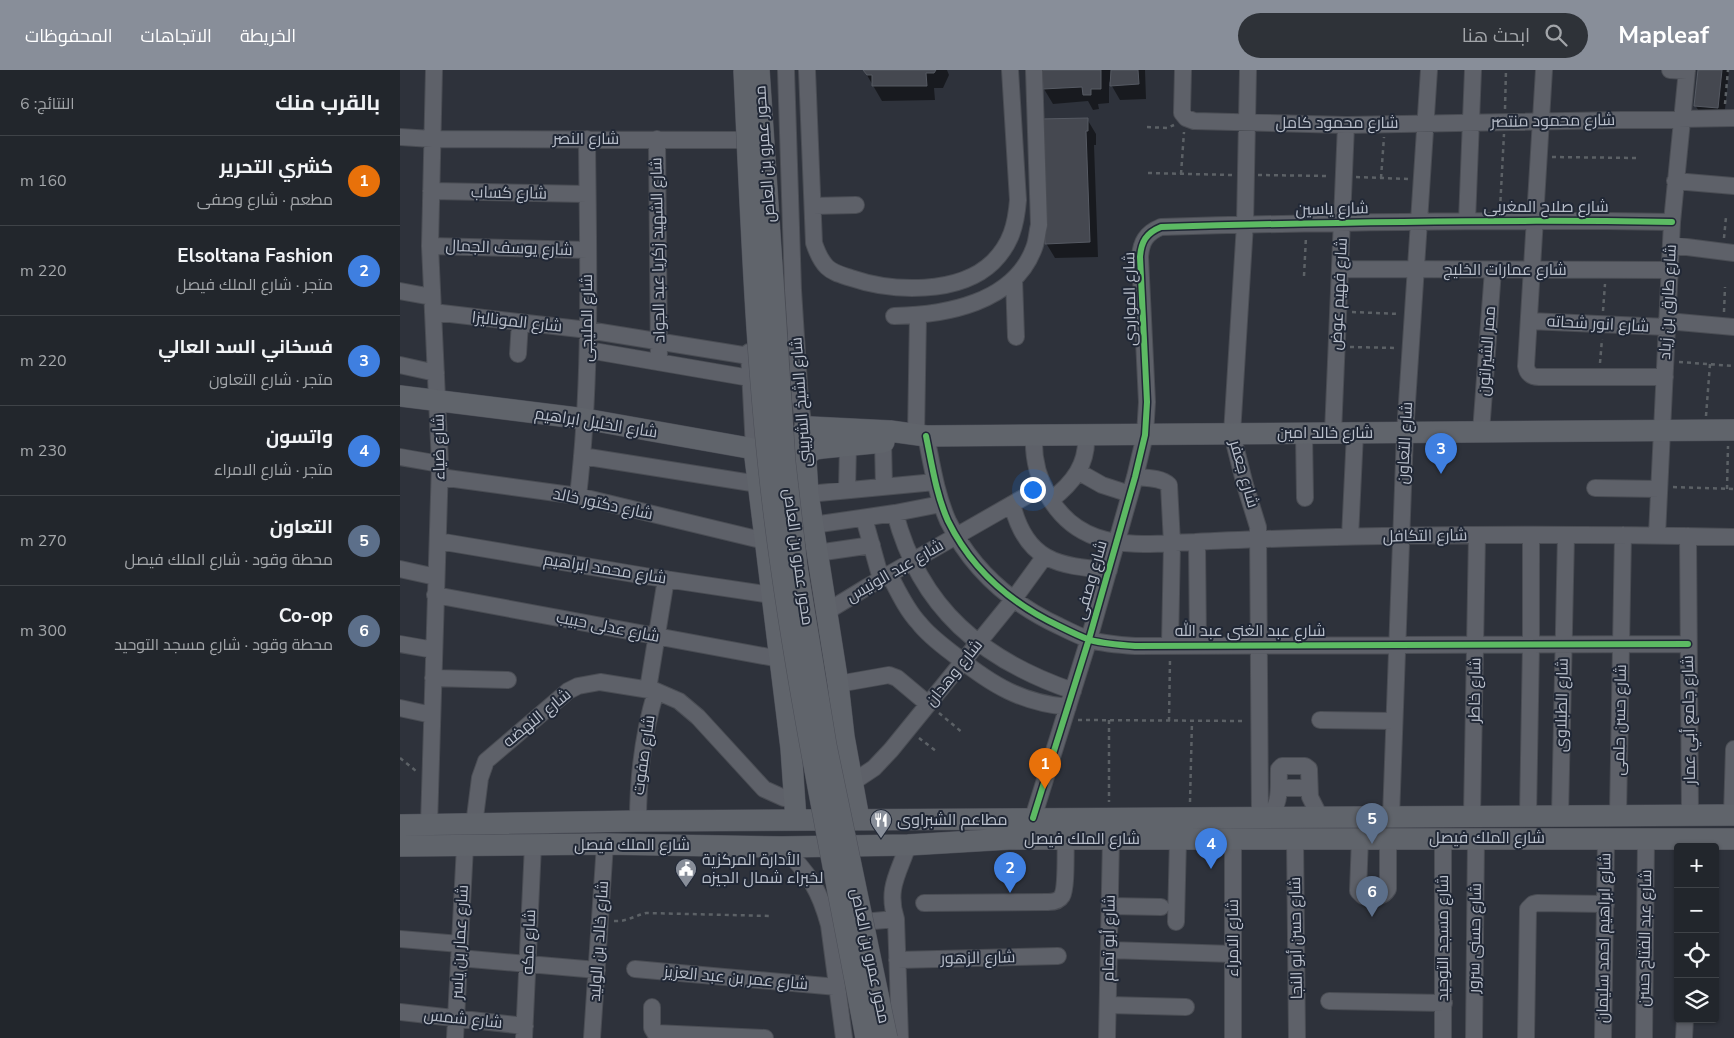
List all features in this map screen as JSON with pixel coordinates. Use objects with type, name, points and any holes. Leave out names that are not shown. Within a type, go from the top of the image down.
[{"type":"main road","name":"محور عمرو بن العاص","points":[[744,70],[760,377],[775,521],[808,735],[835,867],[866,1038]]},
{"type":"main road","name":"محور عمرو بن العاص","points":[[759,70],[785,462],[797,567],[826,745],[886,1038]]},
{"type":"main road","name":"شارع الخليل ابراهيم","points":[[400,396],[584,419],[754,449]]},
{"type":"main road","name":"شارع خالد امين","points":[[804,430],[810,427],[890,431],[921,436],[1731,430]]},
{"type":"main road","name":"شارع الشيخ الشربينى","points":[[804,430],[812,525],[838,684],[844,736],[859,819]]},
{"type":"main road","name":"شارع خالد امين","points":[[805,456],[815,450],[848,444],[900,441],[921,436]]},
{"type":"main road","points":[[754,449],[791,748],[796,820]]},
{"type":"main road","points":[[791,748],[797,758],[806,763],[817,765],[828,763],[842,747],[844,736]]},
{"type":"main road","name":"شارع الملك فيصل","points":[[1035,829],[1066,839],[1110,829],[1190,818],[1733,815]]},
{"type":"main road","name":"شارع الملك فيصل","points":[[400,825],[859,819],[1008,829],[1110,829],[1178,839],[1646,838],[1690,843],[1734,839]]},
{"type":"main road","name":"شارع الملك فيصل","points":[[400,846],[605,844],[782,847],[908,845],[1008,829]]},
{"type":"street","name":"شارع ضياء","points":[[428,825],[440,470],[430,246],[434,70]]},
{"type":"street","points":[[738,70],[754,449]]},
{"type":"street","name":"شارع الشيخ الشربينى","points":[[786,70],[793,290],[800,400],[804,430]]},
{"type":"street","points":[[807,70],[814,244],[818,256],[826,266],[837,274],[861,282],[911,288],[937,287],[977,274],[992,263],[1012,235],[1016,221],[1016,179],[1010,77],[1034,77],[1038,225],[1035,247],[1026,264],[1014,279],[995,293],[974,303],[949,311],[894,316]]},
{"type":"street","points":[[1183,70],[1182,113],[1186,118]]},
{"type":"street","name":"شارع جعفر","points":[[1248,70],[1245,224],[1232,434],[1257,522],[1259,539],[1260,721],[1264,817]]},
{"type":"street","name":"شارع التعاون","points":[[1391,816],[1405,433],[1429,70]]},
{"type":"street","points":[[1467,221],[1473,70]]},
{"type":"street","points":[[1544,70],[1531,270],[1527,372],[1532,376],[1665,369]]},
{"type":"street","points":[[1670,70],[1687,70]]},
{"type":"street","name":"شارع طارق بن زياد","points":[[1656,536],[1672,222],[1687,70]]},
{"type":"street","name":"شارع محمود كامل","points":[[1186,118],[1194,121],[1346,125],[1426,124]]},
{"type":"street","name":"شارع محمود منتصر","points":[[1426,124],[1729,118]]},
{"type":"street","name":"شارع فهيم عوض","points":[[1332,433],[1346,125]]},
{"type":"street","name":"شارع النصر","points":[[400,136],[432,139],[740,140]]},
{"type":"street","name":"شارع المليجى","points":[[578,496],[588,350],[586,139]]},
{"type":"street","name":"شارع الشهيد زكريا عبد الجواد","points":[[657,139],[660,362]]},
{"type":"street","points":[[1016,179],[1037,179]]},
{"type":"street","points":[[1675,181],[1734,186]]},
{"type":"street","name":"شارع كساب","points":[[431,191],[587,194]]},
{"type":"street","points":[[813,206],[856,205]]},
{"type":"street","name":"شارع صلاح المغربى","points":[[1419,222],[1500,220],[1672,222]]},
{"type":"street","name":"شارع ياسين","points":[[1245,224],[1419,222]]},
{"type":"street","name":"شارع المواردى","points":[[1145,435],[1147,402],[1140,258],[1143,242],[1149,233],[1161,227],[1245,224]]},
{"type":"street","points":[[1012,235],[1035,247]]},
{"type":"street","name":"شارع يوسف الجمال","points":[[430,246],[588,250]]},
{"type":"street","points":[[1671,246],[1729,252]]},
{"type":"street","name":"شارع عمارات الخليج","points":[[1340,269],[1670,270]]},
{"type":"street","name":"ممر الشيراتون","points":[[1481,432],[1493,270]]},
{"type":"street","points":[[1014,279],[1016,337]]},
{"type":"street","name":"شارع الموناليزا","points":[[400,291],[432,305],[520,322],[588,330],[749,356]]},
{"type":"street","name":"شارع عبد الغنى عبد الله","points":[[918,315],[921,436],[942,504],[956,536],[975,564],[1013,600],[1050,622],[1089,639],[1120,645],[1688,644]]},
{"type":"street","name":"شارع انور شحاته","points":[[1529,321],[1728,326]]},
{"type":"street","points":[[518,354],[520,322]]},
{"type":"street","points":[[588,350],[750,378]]},
{"type":"street","points":[[400,365],[436,373]]},
{"type":"street","points":[[1350,537],[1355,433]]},
{"type":"street","points":[[1304,434],[1305,498]]},
{"type":"street","points":[[1086,435],[1087,446],[1079,472],[1102,485],[1130,494]]},
{"type":"street","name":"شارع وصفى","points":[[1035,829],[1066,714],[1135,477],[1145,435]]},
{"type":"street","points":[[1034,436],[1036,466],[1047,493]]},
{"type":"street","points":[[883,442],[884,487]]},
{"type":"street","points":[[846,490],[848,444]]},
{"type":"street","points":[[582,456],[758,484]]},
{"type":"street","name":"شارع دكتور خالد","points":[[400,457],[440,470],[578,496],[765,541]]},
{"type":"street","name":"شارع عبد الونيس","points":[[826,612],[1012,504],[1066,487],[1079,472]]},
{"type":"street","points":[[1135,477],[1165,481],[1169,485],[1172,543],[1170,645]]},
{"type":"street","points":[[808,494],[935,482]]},
{"type":"street","points":[[1595,488],[1659,488]]},
{"type":"street","name":"شارع التكافل","points":[[1047,493],[1069,520],[1094,536],[1116,542],[1142,544],[1259,539],[1477,535],[1734,537]]},
{"type":"street","points":[[812,525],[895,514],[942,504]]},
{"type":"street","points":[[1012,504],[1020,530],[1035,549],[1045,556],[1064,565],[1109,570]]},
{"type":"street","points":[[895,514],[902,538],[912,561],[934,598],[957,624],[978,643],[1019,669],[1038,678],[1074,690]]},
{"type":"street","points":[[864,518],[872,545],[885,577],[918,623],[938,642],[995,685],[1013,694],[1066,714]]},
{"type":"street","name":"شارع خاطر","points":[[1472,816],[1477,535]]},
{"type":"street","points":[[1528,816],[1531,535]]},
{"type":"street","name":"شارع الطبلاوى","points":[[1560,816],[1566,535]]},
{"type":"street","name":"شارع حسن حلمى","points":[[1618,815],[1623,535]]},
{"type":"street","name":"شارع جامع أبي عمار","points":[[1688,536],[1690,815]]},
{"type":"street","name":"شارع محمد ابراهيم","points":[[438,541],[772,595]]},
{"type":"street","points":[[1197,542],[1198,645]]},
{"type":"street","points":[[817,553],[872,545]]},
{"type":"street","name":"شارع وهدان","points":[[853,782],[878,764],[908,729],[1013,600],[1045,556]]},
{"type":"street","points":[[400,569],[436,577]]},
{"type":"street","name":"شارع صفوت","points":[[638,821],[640,763],[652,690],[657,636],[666,579]]},
{"type":"street","name":"شارع عدلى حبيب","points":[[435,595],[780,659]]},
{"type":"street","points":[[400,644],[434,650]]},
{"type":"street","points":[[838,684],[889,675],[897,678],[928,704]]},
{"type":"street","points":[[433,678],[508,680]]},
{"type":"street","name":"شارع النهضه","points":[[474,825],[480,778],[486,761],[568,691],[589,683],[600,682],[652,690],[673,698],[689,709],[764,789],[784,798],[795,798]]},
{"type":"street","points":[[400,708],[432,716]]},
{"type":"street","points":[[1320,720],[1394,721]]},
{"type":"street","points":[[1733,815],[1734,749]]},
{"type":"street","points":[[1264,817],[1277,805],[1280,767],[1305,766],[1309,771],[1309,788],[1312,804],[1320,817]]},
{"type":"street","points":[[1279,788],[1309,788]]},
{"type":"street","name":"شارع أبو تمام","points":[[1107,1038],[1110,829]]},
{"type":"street","name":"شارع الامراء","points":[[1233,838],[1233,1038]]},
{"type":"street","name":"شارع حسن أبو النجا","points":[[1295,838],[1297,1038]]},
{"type":"street","points":[[1360,838],[1358,891],[1363,896],[1379,896],[1388,889],[1388,838]]},
{"type":"street","name":"شارع مسجد التوحيد","points":[[1443,1038],[1444,838]]},
{"type":"street","name":"شارع حسنى سرور","points":[[1474,1038],[1476,838]]},
{"type":"street","name":"شارع ابراهيم احمد سليمان","points":[[1603,1038],[1606,838]]},
{"type":"street","name":"شارع عبد الفتاح حسن","points":[[1644,1038],[1646,838]]},
{"type":"street","points":[[924,902],[1057,901],[1063,894],[1064,889],[1066,839]]},
{"type":"street","points":[[1176,922],[1178,839]]},
{"type":"street","name":"شارع خالد بن الوليد","points":[[592,1038],[605,844]]},
{"type":"street","name":"شارع مكه","points":[[525,1032],[533,845]]},
{"type":"street","points":[[900,1038],[896,919],[892,905],[893,888],[908,845]]},
{"type":"street","name":"شارع عمار بن ياسر","points":[[454,1038],[466,846]]},
{"type":"street","points":[[782,847],[808,874],[821,899],[829,925],[844,1038]]},
{"type":"street","points":[[1526,1038],[1528,909],[1537,903],[1606,904]]},
{"type":"street","points":[[1110,906],[1161,908]]},
{"type":"street","points":[[829,925],[896,919]]},
{"type":"street","points":[[400,939],[528,964],[597,970]]},
{"type":"street","points":[[1109,950],[1233,954]]},
{"type":"street","name":"شارع الزهور","points":[[897,960],[1058,956]]},
{"type":"street","name":"شارع عمر بن عبد العزيز","points":[[635,969],[837,987]]},
{"type":"street","points":[[1329,1001],[1444,1002]]},
{"type":"street","points":[[1108,1005],[1186,1006]]},
{"type":"street","points":[[652,1006],[652,1028],[655,1033],[765,1038]]},
{"type":"street","name":"شارع شمس","points":[[400,1012],[456,1018],[525,1032]]},
{"type":"street","points":[[1684,1038],[1685,1023]]},
{"type":"path","points":[[1500,220],[1506,70]]},
{"type":"path","points":[[1728,70],[1729,118]]},
{"type":"path","points":[[1147,127],[1167,128],[1186,118]]},
{"type":"path","points":[[1181,174],[1186,118]]},
{"type":"path","points":[[1381,178],[1386,124]]},
{"type":"path","points":[[1538,157],[1637,158]]},
{"type":"path","points":[[1148,173],[1422,179]]},
{"type":"path","points":[[1726,217],[1729,252]]},
{"type":"path","points":[[1304,276],[1306,223]]},
{"type":"path","points":[[1725,287],[1728,326]]},
{"type":"path","points":[[1338,312],[1412,315]]},
{"type":"path","points":[[1336,347],[1410,348]]},
{"type":"path","points":[[1665,369],[1710,364],[1734,366]]},
{"type":"path","points":[[1705,430],[1710,364]]},
{"type":"path","points":[[1727,489],[1731,430]]},
{"type":"path","points":[[1659,488],[1734,489]]},
{"type":"path","points":[[1169,721],[1170,645]]},
{"type":"path","points":[[928,704],[963,733]]},
{"type":"path","points":[[1066,714],[1109,720],[1260,721]]},
{"type":"path","points":[[1109,720],[1110,829]]},
{"type":"path","points":[[1190,818],[1192,721]]},
{"type":"path","points":[[908,729],[936,751]]},
{"type":"path","points":[[400,758],[430,782]]},
{"type":"path","points":[[600,920],[621,922],[646,913],[772,916]]},
{"type":"building","points":[[863,70],[936,70],[934,73],[926,73],[927,86],[872,86],[872,75],[867,75]]},
{"type":"building","points":[[1042,70],[1101,70],[1101,89],[1091,89],[1091,95],[1083,95],[1082,87],[1043,89]]},
{"type":"building","points":[[1111,70],[1138,70],[1139,84],[1110,86]]},
{"type":"building","points":[[1698,70],[1722,70],[1718,108],[1694,106]]},
{"type":"building","points":[[1088,118],[1088,131],[1086,131],[1090,242],[1045,244],[1040,119]]},
{"type":"cycle path","points":[[1033,818],[1089,639],[1145,435],[1147,402],[1140,257],[1143,242],[1148,235],[1161,227],[1225,225],[1480,221],[1672,222]]},
{"type":"cycle path","points":[[926,436],[940,500],[948,521],[958,539],[981,570],[1024,607],[1090,640],[1135,646],[1688,644]]},
{"type":"place","name":"فسخاني السد العالي","points":[[1441,474]]},
{"type":"place","name":"كشري التحرير","points":[[1045,789]]},
{"type":"place","name":"مطاعم الشبراوى","points":[[881,839]]},
{"type":"place","name":"التعاون","points":[[1372,844]]},
{"type":"place","name":"واتسون","points":[[1211,869]]},
{"type":"place","name":"الأدارة المركزية لخبراء شمال الجيزه","points":[[686,888]]},
{"type":"place","name":"Elsoltana Fashion","points":[[1010,893]]},
{"type":"place","name":"Co-op","points":[[1372,917]]}]
